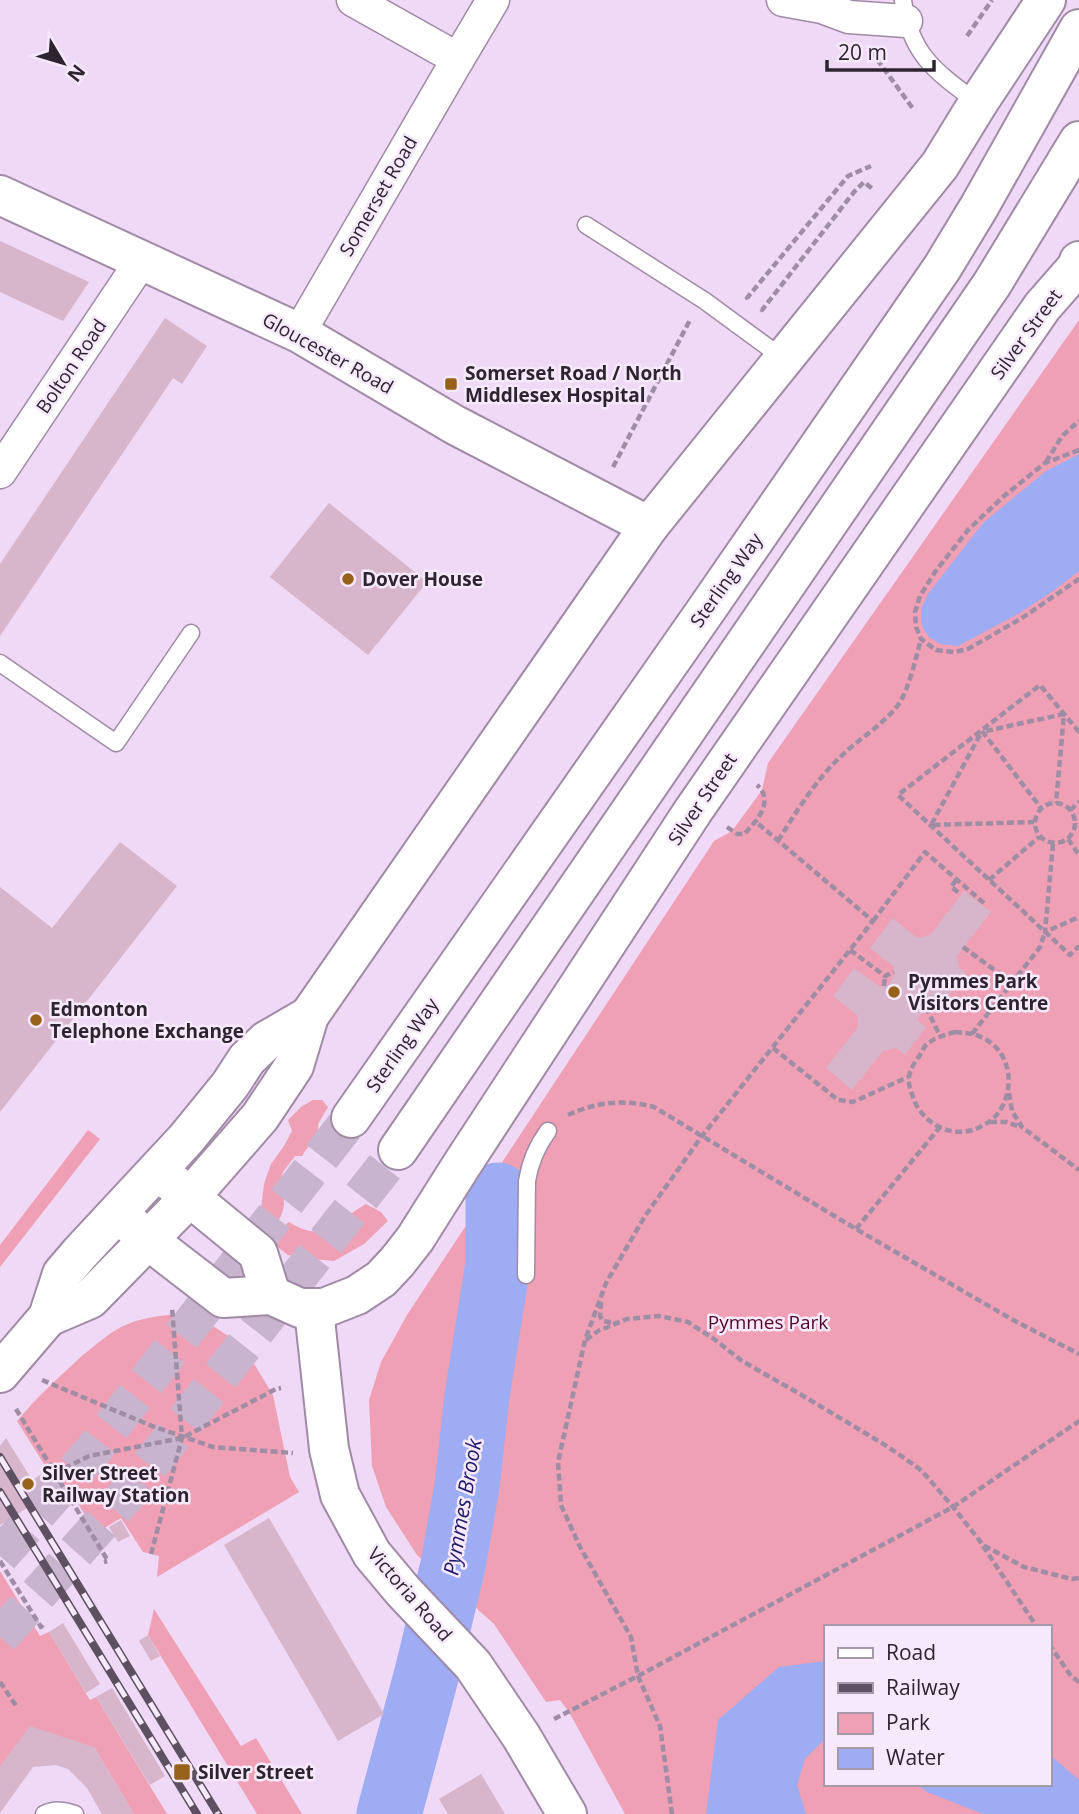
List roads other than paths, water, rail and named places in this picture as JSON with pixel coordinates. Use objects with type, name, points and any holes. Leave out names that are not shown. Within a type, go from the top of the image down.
[{"type":"main road","points":[[48,1317],[90,1299],[190,1197],[260,1117],[294,1066],[309,1016],[649,526],[940,165],[1046,0]]},
{"type":"main road","name":"Sterling Way","points":[[351,1118],[942,268],[986,196],[1079,29]]},
{"type":"main road","points":[[398,1150],[992,284],[1079,141]]},
{"type":"main road","name":"Gloucester Road","points":[[0,195],[299,333],[456,425],[649,526]]},
{"type":"main road","name":"Silver Street","points":[[314,1310],[357,1294],[381,1279],[415,1239],[693,811],[1042,307],[1078,265]]},
{"type":"main road","points":[[0,1373],[48,1317],[62,1274],[186,1139],[230,1085],[247,1059],[266,1041],[309,1016]]},
{"type":"main road","points":[[158,1170],[258,1253],[271,1295]]},
{"type":"main road","points":[[118,1213],[148,1240],[223,1298],[271,1295],[300,1308],[314,1310]]},
{"type":"main road","name":"Victoria Road","points":[[314,1310],[329,1449],[340,1494],[372,1554],[473,1665],[521,1736],[567,1814]]},
{"type":"street","points":[[353,0],[458,59]]},
{"type":"street","name":"Somerset Road","points":[[299,333],[493,0]]},
{"type":"street","points":[[783,0],[822,7],[849,17],[905,7]]},
{"type":"street","name":"Bolton Road","points":[[0,472],[142,260]]},
{"type":"lane","points":[[905,7],[913,40],[925,58],[941,75],[978,103]]},
{"type":"lane","points":[[586,225],[705,300],[785,359]]},
{"type":"lane","points":[[0,663],[116,744],[191,633]]},
{"type":"lane","points":[[526,1275],[527,1181],[529,1168],[548,1131]]},
{"type":"lane","points":[[44,1814],[66,1811],[75,1814]]},
{"type":"water","points":[[1079,454],[1079,571],[1018,614],[958,646],[940,644],[929,637],[921,622],[921,609],[928,594],[983,523],[1046,471]]},
{"type":"water","points":[[824,1661],[824,1740],[805,1759],[797,1785],[806,1814],[706,1814],[718,1720],[779,1667]]},
{"type":"water","points":[[1051,1756],[1079,1780],[1079,1814],[983,1814],[927,1792],[919,1786],[1051,1786]]},
{"type":"waterway","name":"Pymmes Brook","points":[[389,1814],[453,1565],[467,1486],[477,1396],[498,1264],[498,1195]]},
{"type":"tunnel","points":[[0,1556],[91,1453],[351,1118]]},
{"type":"tunnel","points":[[0,1637],[129,1492],[398,1150]]},
{"type":"railway","points":[[0,1457],[218,1814]]},
{"type":"railway","points":[[0,1492],[197,1814]]},
{"type":"place","name":"Somerset Road / North Middlesex Hospital","points":[[451,384]]},
{"type":"place","name":"Dover House","points":[[348,579]]},
{"type":"place","name":"Pymmes Park Visitors Centre","points":[[894,992]]},
{"type":"place","name":"Edmonton Telephone Exchange","points":[[36,1020]]},
{"type":"place","name":"Silver Street Railway Station","points":[[28,1484]]},
{"type":"place","name":"Silver Street","points":[[182,1772]]},
{"type":"park label","name":"Pymmes Park","points":[[768,1322]]}]
